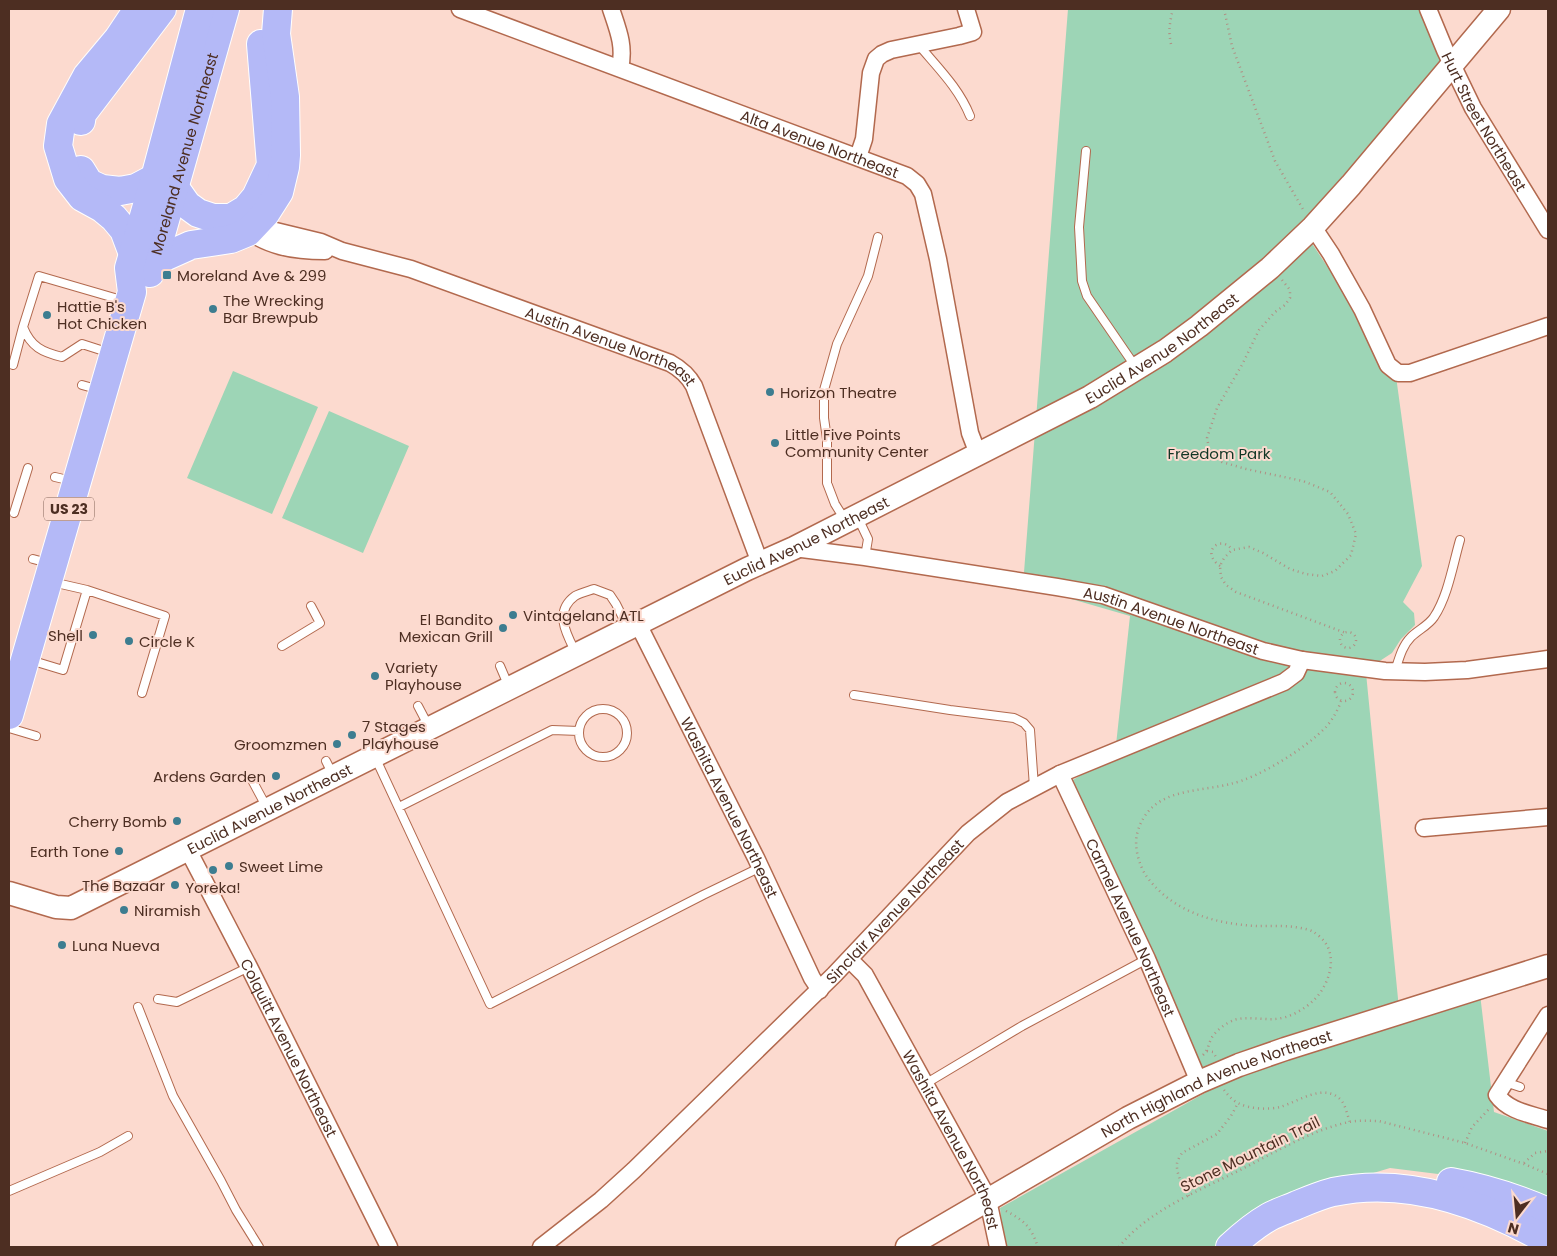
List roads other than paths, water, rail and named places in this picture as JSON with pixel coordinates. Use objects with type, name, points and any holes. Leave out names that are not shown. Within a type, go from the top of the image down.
[{"type":"highway","points":[[138,9],[118,38],[87,76],[61,124],[58,146],[68,179],[82,197],[102,208],[114,218],[143,258],[191,245],[231,239],[243,222],[246,209],[256,197],[271,165],[261,58],[260,9]]},
{"type":"highway","points":[[162,9],[82,114],[76,142],[81,170],[89,183],[102,189],[127,190],[165,183],[198,213],[213,218],[243,222],[265,214],[279,192],[286,156],[285,97],[276,34],[278,9]]},
{"type":"highway","name":"Moreland Avenue Northeast","points":[[165,183],[200,9]]},
{"type":"highway","name":"Moreland Avenue Northeast","points":[[9,715],[25,659],[66,479],[93,388],[114,354],[130,297],[129,268],[143,258],[165,183],[225,9]]},
{"type":"highway","points":[[1230,1247],[1250,1229],[1270,1216],[1321,1196],[1371,1182],[1402,1178],[1432,1178],[1478,1186],[1548,1212]]},
{"type":"highway","points":[[1346,1190],[1390,1188],[1440,1195],[1498,1214],[1548,1241]]},
{"type":"street","name":"Alta Avenue Northeast","points":[[460,9],[858,157],[907,176],[917,184],[923,194],[938,259],[970,433],[978,454]]},
{"type":"street","points":[[611,9],[622,43],[623,56],[620,68]]},
{"type":"street","points":[[858,157],[864,139],[871,73],[876,59],[891,50],[972,32],[966,9]]},
{"type":"street","name":"Hurt Street Northeast","points":[[1428,9],[1473,108],[1548,230]]},
{"type":"street","name":"Euclid Avenue Northeast","points":[[9,893],[56,907],[71,908],[268,810],[330,769],[375,756],[633,626],[852,519],[1090,397],[1165,351],[1238,296],[1270,268],[1313,227],[1351,185],[1499,9]]},
{"type":"street","points":[[274,200],[280,224],[289,234]]},
{"type":"street","name":"Austin Avenue Northeast","points":[[243,222],[321,242],[342,251],[411,269],[670,363],[681,369],[694,386],[760,563]]},
{"type":"street","name":"Austin Avenue Northeast","points":[[243,222],[262,240],[278,246],[342,251]]},
{"type":"street","points":[[1313,227],[1331,254],[1362,309],[1388,365],[1398,373],[1410,373],[1548,326]]},
{"type":"street","name":"Austin Avenue Northeast","points":[[794,548],[865,557],[1103,595],[1263,652],[1302,660],[1395,671],[1425,672],[1467,670],[1548,659]]},
{"type":"street","name":"Washita Avenue Northeast","points":[[633,626],[760,867],[812,978],[820,990]]},
{"type":"street","name":"Sinclair Avenue Northeast","points":[[541,1247],[601,1200],[634,1170],[850,960],[968,833],[1007,802],[1060,774],[1284,682],[1296,673],[1302,660]]},
{"type":"street","name":"Carmel Avenue Northeast","points":[[1060,774],[1147,959],[1208,1079]]},
{"type":"street","points":[[1424,828],[1548,817]]},
{"type":"street","name":"Colquitt Avenue Northeast","points":[[188,850],[249,967],[389,1247]]},
{"type":"street","name":"Washita Avenue Northeast","points":[[850,960],[864,975],[995,1205],[998,1247]]},
{"type":"street","name":"North Highland Avenue Northeast","points":[[907,1247],[995,1205],[1128,1118],[1208,1079],[1285,1049],[1548,966]]},
{"type":"street","points":[[1548,1015],[1507,1088],[1502,1102],[1510,1107],[1548,1120]]},
{"type":"lane","points":[[918,44],[953,85],[970,116]]},
{"type":"lane","points":[[1086,151],[1079,227],[1082,281],[1087,296],[1136,368]]},
{"type":"lane","points":[[865,557],[868,539],[852,519],[835,504],[827,484],[824,390],[837,344],[868,276],[878,237]]},
{"type":"lane","points":[[13,365],[39,276],[130,297]]},
{"type":"lane","points":[[23,327],[35,347],[52,355],[62,357],[82,344],[114,354]]},
{"type":"lane","points":[[14,513],[28,468]]},
{"type":"lane","points":[[1395,671],[1402,650],[1411,637],[1434,618],[1445,592],[1460,540]]},
{"type":"lane","points":[[45,568],[87,590],[165,616],[142,693]]},
{"type":"lane","points":[[577,655],[564,629],[563,618],[566,606],[576,596],[594,589],[610,595],[633,626]]},
{"type":"lane","points":[[25,659],[64,670],[87,590]]},
{"type":"lane","points":[[282,646],[320,623],[311,606]]},
{"type":"lane","points":[[500,666],[510,689]]},
{"type":"lane","points":[[854,695],[1014,718],[1024,723],[1030,730],[1034,787]]},
{"type":"lane","points":[[418,706],[430,729]]},
{"type":"lane","points":[[599,709],[616,712],[624,720],[627,736],[622,748],[616,754],[603,758],[590,754],[584,748],[580,740],[579,731],[581,723],[586,716],[599,709]]},
{"type":"lane","points":[[9,728],[36,736]]},
{"type":"lane","points":[[399,807],[552,730],[579,731]]},
{"type":"lane","points":[[375,756],[490,1004],[703,894],[760,867]]},
{"type":"lane","points":[[252,780],[268,810]]},
{"type":"lane","points":[[925,1084],[1022,1026],[1147,959]]},
{"type":"lane","points":[[158,999],[177,1002],[249,967]]},
{"type":"lane","points":[[138,1007],[173,1096],[241,1219],[259,1247]]},
{"type":"lane","points":[[9,1191],[100,1152],[128,1136]]},
{"type":"place","name":"Moreland Ave & 299","points":[[167,275]]},
{"type":"place","name":"The Wrecking Bar Brewpub","points":[[213,309]]},
{"type":"place","name":"Hattie B's Hot Chicken","points":[[47,315]]},
{"type":"place","name":"Horizon Theatre","points":[[770,392]]},
{"type":"place","name":"Little Five Points Community Center","points":[[775,443]]},
{"type":"place","name":"Vintageland ATL","points":[[513,615]]},
{"type":"place","name":"El Bandito Mexican Grill","points":[[503,628]]},
{"type":"place","name":"Shell","points":[[93,635]]},
{"type":"place","name":"Circle K","points":[[129,641]]},
{"type":"place","name":"Variety Playhouse","points":[[375,676]]},
{"type":"place","name":"7 Stages Playhouse","points":[[352,735]]},
{"type":"place","name":"Groomzmen","points":[[337,744]]},
{"type":"place","name":"Ardens Garden","points":[[276,776]]},
{"type":"place","name":"Cherry Bomb","points":[[177,821]]},
{"type":"place","name":"Earth Tone","points":[[119,851]]},
{"type":"place","name":"Sweet Lime","points":[[229,866]]},
{"type":"place","name":"Yoreka!","points":[[213,870]]},
{"type":"place","name":"The Bazaar","points":[[175,885]]},
{"type":"place","name":"Niramish","points":[[124,910]]},
{"type":"place","name":"Luna Nueva","points":[[62,945]]},
{"type":"park label","name":"Freedom Park","points":[[1219,453]]}]
